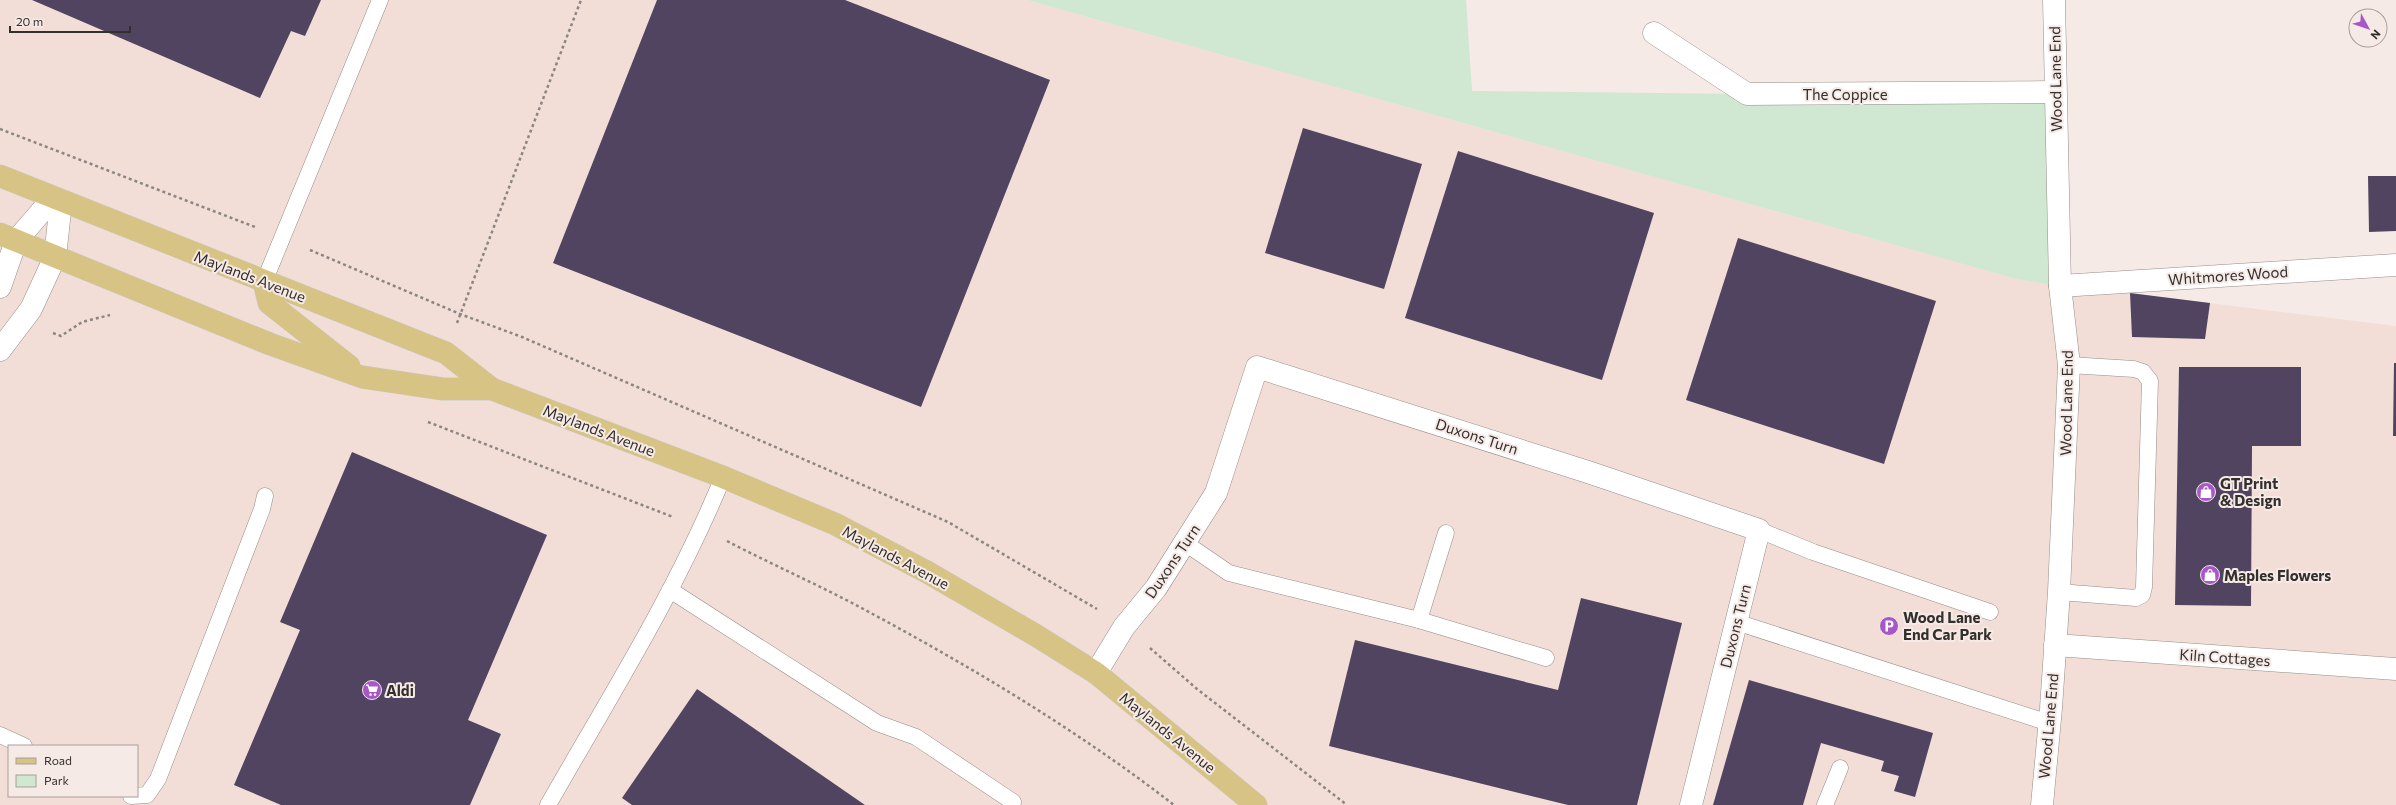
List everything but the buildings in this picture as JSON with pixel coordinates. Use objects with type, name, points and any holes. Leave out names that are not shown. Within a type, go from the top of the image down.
[{"type":"main road","name":"Maylands Avenue","points":[[0,176],[57,200],[446,353],[492,389],[724,477],[835,524],[894,555],[1037,636],[1096,673],[1247,802]]},
{"type":"main road","name":"Maylands Avenue","points":[[8,238],[270,344],[362,376],[443,389],[492,389]]},
{"type":"main road","points":[[264,282],[269,303],[362,376]]},
{"type":"street","name":"Wood Lane End","points":[[2042,805],[2055,645],[2069,365],[2060,286],[2054,0]]},
{"type":"street","name":"The Coppice","points":[[1654,33],[1748,94],[2055,92]]},
{"type":"street","points":[[0,287],[8,238],[57,200]]},
{"type":"street","points":[[0,350],[31,309],[55,257],[57,200]]},
{"type":"street","name":"Whitmores Wood","points":[[2060,286],[2396,265]]},
{"type":"street","name":"Duxons Turn","points":[[1096,673],[1124,627],[1156,588],[1216,493],[1257,367],[1588,472],[1759,530],[1692,805]]},
{"type":"street","name":"Kiln Cottages","points":[[2055,645],[2396,670]]},
{"type":"lane","points":[[264,282],[380,0]]},
{"type":"lane","points":[[2058,592],[2136,598],[2142,595],[2144,587],[2150,381],[2144,372],[2134,369],[2069,365]]},
{"type":"lane","points":[[548,805],[670,590],[702,528],[724,477]]},
{"type":"lane","points":[[138,796],[147,795],[158,779],[265,496]]},
{"type":"lane","points":[[1759,530],[1813,552],[1990,612]]},
{"type":"lane","points":[[1419,620],[1446,533]]},
{"type":"lane","points":[[1185,543],[1230,573],[1419,620],[1546,658]]},
{"type":"lane","points":[[670,590],[877,723],[916,737],[1013,802]]},
{"type":"lane","points":[[1736,622],[2049,723]]},
{"type":"lane","points":[[0,735],[22,745]]},
{"type":"lane","points":[[1825,805],[1840,768]]},
{"type":"path","points":[[446,353],[581,0]]},
{"type":"path","points":[[50,332],[61,336],[82,322],[108,315],[116,316]]},
{"type":"path","points":[[745,550],[854,604],[1010,693],[1123,765],[1174,805]]},
{"type":"shaded area","points":[[0,0],[1027,0],[2016,279],[2396,326],[2396,805],[0,805]]},
{"type":"green space","points":[[1027,0],[1466,0],[1472,91],[1747,94],[2055,92],[2060,286],[2016,279]]},
{"type":"place","name":"GT Print & Design","points":[[2206,492]]},
{"type":"place","name":"Maples Flowers","points":[[2210,575]]},
{"type":"place","name":"Wood Lane End Car Park","points":[[1889,626]]},
{"type":"place","name":"Aldi","points":[[372,690]]}]
